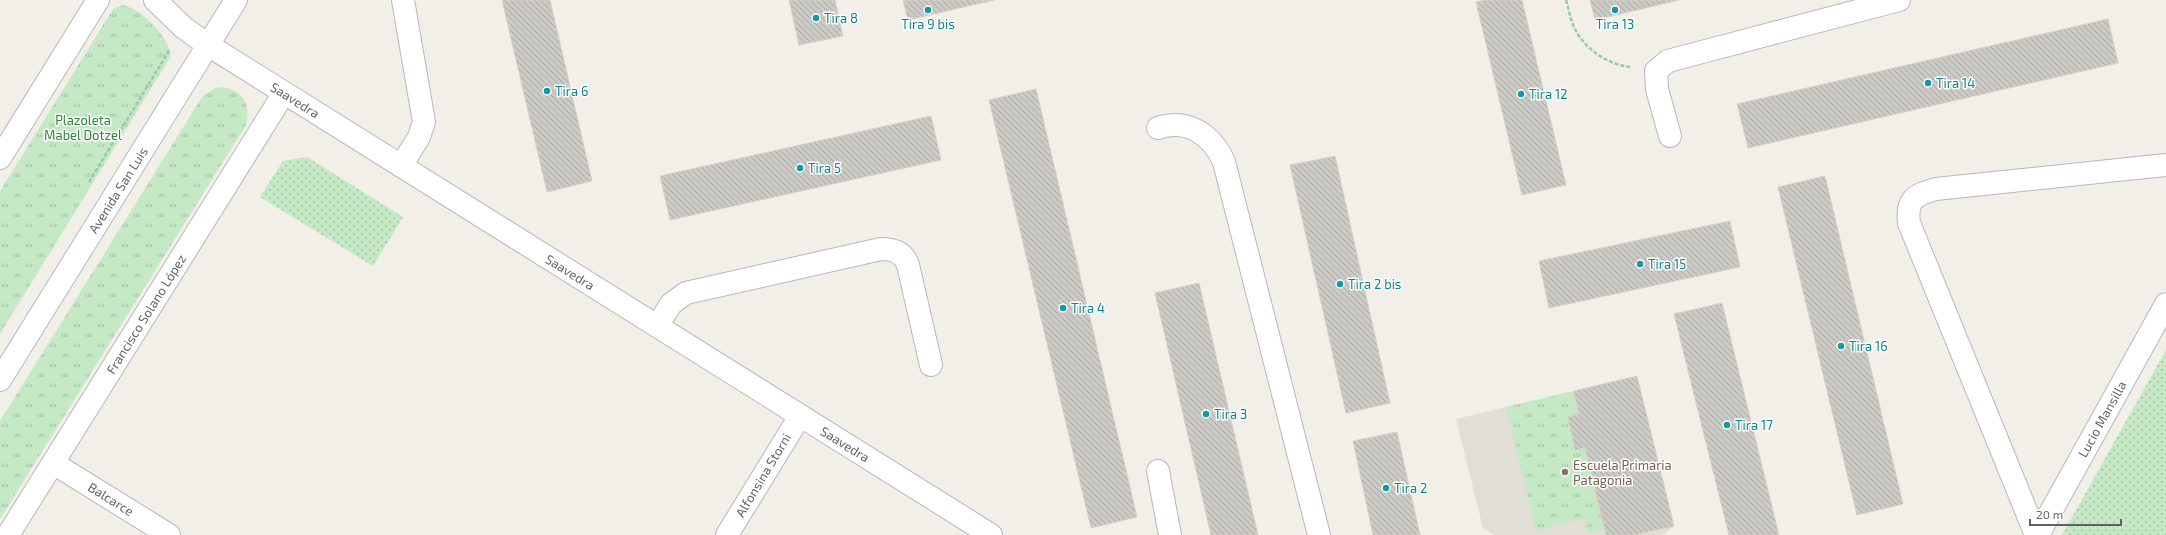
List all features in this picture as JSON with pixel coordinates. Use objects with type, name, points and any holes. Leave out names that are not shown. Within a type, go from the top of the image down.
[{"type":"street","points":[[0,158],[98,0]]},
{"type":"street","name":"Avenida San Luis","points":[[0,380],[236,0]]},
{"type":"street","points":[[401,166],[419,137],[424,122],[403,0]]},
{"type":"street","points":[[1670,136],[1657,89],[1656,70],[1668,61],[1898,0]]},
{"type":"street","name":"Saavedra","points":[[159,2],[188,31],[208,46],[284,92],[991,535]]},
{"type":"street","name":"Francisco Solano López","points":[[8,535],[284,92]]},
{"type":"street","points":[[1158,128],[1178,124],[1197,130],[1213,143],[1224,162],[1319,535]]},
{"type":"street","points":[[2037,535],[1909,223],[1907,210],[1912,200],[1924,192],[1936,189],[2166,165]]},
{"type":"street","points":[[657,326],[671,304],[686,293],[881,249],[891,249],[902,255],[908,265],[931,365]]},
{"type":"street","name":"Lucio Mansilla","points":[[2037,535],[2166,304]]},
{"type":"street","name":"Alfonsina Storni","points":[[727,535],[800,416]]},
{"type":"street","name":"Balcarce","points":[[53,463],[169,535]]},
{"type":"street","points":[[1158,471],[1170,535]]},
{"type":"path","points":[[1566,0],[1574,27],[1588,46],[1607,61],[1624,66],[1656,70]]},
{"type":"shaded area","name":"Escuela Primaria Patagonia","points":[[1637,376],[1674,526],[1663,535],[1495,535],[1483,528],[1456,419]]},
{"type":"green space","name":"Plazoleta Mabel Dotzel","points":[[122,5],[137,11],[153,24],[160,32],[171,56],[0,334],[0,191],[113,9]]},
{"type":"green space","points":[[223,87],[236,92],[244,100],[247,111],[246,125],[0,519],[0,421],[202,97],[215,88]]},
{"type":"green space","points":[[307,157],[403,217],[373,266],[260,197],[283,161]]},
{"type":"green space","points":[[2166,350],[2166,535],[2062,535]]},
{"type":"green space","points":[[1574,391],[1579,415],[1568,418],[1575,449],[1585,448],[1604,529],[1588,533],[1585,518],[1536,530],[1506,407]]},
{"type":"building","name":"Tira 6","points":[[502,0],[550,0],[592,181],[547,192]]},
{"type":"building","name":"Tira 8","points":[[789,0],[835,0],[843,36],[799,45]]},
{"type":"building","name":"Tira 9 bis","points":[[903,0],[994,0],[908,20]]},
{"type":"building","name":"Tira 12","points":[[1486,0],[1522,0],[1566,185],[1522,195],[1476,2]]},
{"type":"building","name":"Tira 13","points":[[1590,0],[1679,0],[1595,20]]},
{"type":"building","name":"Tira 14","points":[[2108,19],[2118,63],[1748,148],[1737,104]]},
{"type":"building","name":"Tira 4","points":[[1036,89],[1137,517],[1091,528],[989,100]]},
{"type":"building","name":"Tira 5","points":[[931,116],[941,160],[670,220],[660,176]]},
{"type":"building","name":"Tira 2 bis","points":[[1335,156],[1390,403],[1346,413],[1290,165]]},
{"type":"building","name":"Tira 16","points":[[1825,176],[1903,504],[1857,515],[1778,187]]},
{"type":"building","name":"Tira 15","points":[[1730,221],[1740,267],[1549,308],[1539,261]]},
{"type":"building","name":"Tira 3","points":[[1199,283],[1258,535],[1211,535],[1155,293]]},
{"type":"building","name":"Tira 17","points":[[1722,303],[1779,535],[1729,535],[1674,314]]},
{"type":"building","points":[[1637,376],[1674,526],[1634,535],[1606,535],[1585,448],[1575,450],[1568,417],[1579,415],[1574,391]]},
{"type":"building","name":"Tira 2","points":[[1397,432],[1420,535],[1373,535],[1353,441]]},
{"type":"place","name":"Tira 9 bis","points":[[928,10]]},
{"type":"place","name":"Tira 13","points":[[1615,10]]},
{"type":"place","name":"Tira 8","points":[[816,18]]},
{"type":"place","name":"Tira 14","points":[[1928,83]]},
{"type":"place","name":"Tira 6","points":[[547,91]]},
{"type":"place","name":"Tira 12","points":[[1521,94]]},
{"type":"place","name":"Tira 5","points":[[800,168]]},
{"type":"place","name":"Tira 15","points":[[1640,264]]},
{"type":"place","name":"Tira 2 bis","points":[[1340,284]]},
{"type":"place","name":"Tira 4","points":[[1063,308]]},
{"type":"place","name":"Tira 16","points":[[1841,346]]},
{"type":"place","name":"Tira 3","points":[[1206,414]]},
{"type":"place","name":"Tira 17","points":[[1727,425]]},
{"type":"place","name":"Escuela Primaria Patagonia","points":[[1565,472]]},
{"type":"place","name":"Tira 2","points":[[1386,488]]}]
